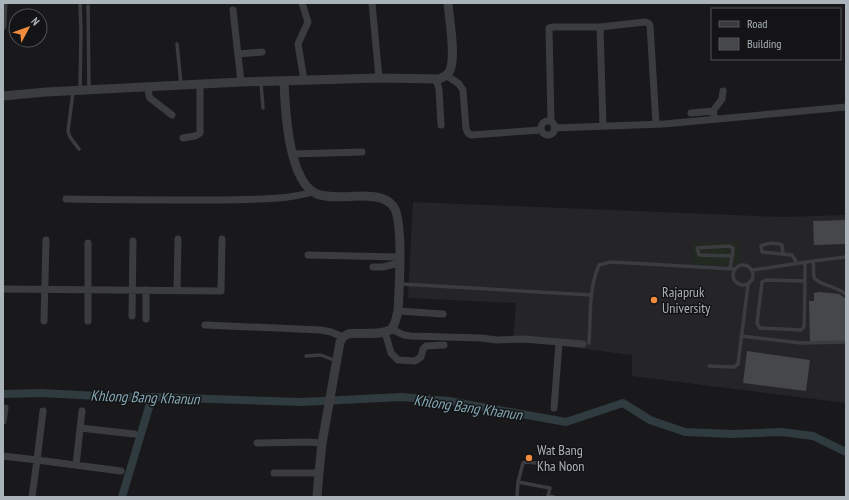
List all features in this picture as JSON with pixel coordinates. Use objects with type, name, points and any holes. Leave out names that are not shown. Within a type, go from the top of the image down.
[{"type":"street","points":[[3,26],[4,3]]},
{"type":"street","points":[[302,3],[308,22],[298,44],[304,80]]},
{"type":"street","points":[[372,3],[379,78]]},
{"type":"street","points":[[3,96],[241,82],[379,78],[436,79],[446,75],[451,67],[453,58],[448,3]]},
{"type":"street","points":[[233,10],[241,82]]},
{"type":"street","points":[[446,75],[459,84],[463,90],[466,129],[471,135],[541,130],[548,135],[553,132],[549,28],[552,26],[600,27],[645,22],[650,25],[656,124]]},
{"type":"street","points":[[600,27],[603,126]]},
{"type":"street","points":[[238,54],[262,52]]},
{"type":"street","points":[[436,79],[439,89],[441,125]]},
{"type":"street","points":[[284,81],[286,123],[292,154],[301,176],[313,192]]},
{"type":"street","points":[[183,138],[195,136],[200,133],[200,85]]},
{"type":"street","points":[[148,88],[150,98],[172,115]]},
{"type":"street","points":[[713,112],[722,99],[723,91]]},
{"type":"street","points":[[541,130],[542,124],[548,121],[552,125],[603,126],[656,124],[846,107]]},
{"type":"street","points":[[713,112],[715,119]]},
{"type":"street","points":[[691,113],[713,112]]},
{"type":"street","points":[[292,154],[362,152]]},
{"type":"street","points":[[66,199],[265,199],[292,197],[313,192],[328,196],[376,196],[388,201],[394,206],[398,220],[398,312],[394,324],[388,330]]},
{"type":"street","points":[[177,291],[178,239]]},
{"type":"street","points":[[3,289],[221,291],[222,239]]},
{"type":"street","points":[[44,321],[46,240]]},
{"type":"street","points":[[132,316],[134,241]]},
{"type":"street","points":[[88,243],[88,321]]},
{"type":"street","points":[[308,255],[399,260]]},
{"type":"street","points":[[373,267],[383,267],[399,260]]},
{"type":"street","points":[[146,290],[146,319]]},
{"type":"street","points":[[398,312],[443,314]]},
{"type":"street","points":[[205,325],[321,330],[343,337]]},
{"type":"street","points":[[388,330],[391,353],[398,360],[415,360],[420,357],[426,346],[444,345]]},
{"type":"street","points":[[318,497],[318,473],[322,443],[336,361],[340,342],[343,337],[351,333],[388,330],[411,336],[481,338],[498,340],[524,339],[586,344]]},
{"type":"street","points":[[554,408],[559,343]]},
{"type":"street","points":[[3,421],[5,408]]},
{"type":"street","points":[[32,497],[43,411]]},
{"type":"street","points":[[76,465],[82,411]]},
{"type":"street","points":[[80,428],[134,434]]},
{"type":"street","points":[[257,443],[322,443]]},
{"type":"street","points":[[3,456],[121,471]]},
{"type":"street","points":[[274,473],[318,473]]},
{"type":"lane","points":[[80,3],[81,91]]},
{"type":"lane","points":[[79,148],[70,137],[68,131],[81,91],[88,6]]},
{"type":"lane","points":[[177,44],[181,85]]},
{"type":"lane","points":[[261,82],[263,108]]},
{"type":"lane","points":[[783,254],[782,245],[780,244],[767,244],[761,246],[762,252],[793,256],[797,263]]},
{"type":"lane","points":[[730,268],[732,256],[733,249],[732,247],[697,248],[698,255],[732,256]]},
{"type":"lane","points":[[586,344],[594,276],[599,265],[611,262],[735,269],[742,265],[750,267],[753,270],[846,257]]},
{"type":"lane","points":[[813,261],[814,276],[817,281],[839,288],[844,293]]},
{"type":"lane","points":[[804,262],[805,281],[805,315],[803,328],[801,330],[760,328],[757,323],[762,282],[766,280],[805,281]]},
{"type":"lane","points":[[735,269],[733,275],[735,282],[741,286],[748,285]]},
{"type":"lane","points":[[709,366],[736,366],[738,364],[748,285],[753,278],[753,270]]},
{"type":"lane","points":[[399,284],[591,295]]},
{"type":"lane","points":[[741,336],[800,343],[846,342]]},
{"type":"lane","points":[[306,356],[321,355],[336,361]]},
{"type":"lane","points":[[517,497],[518,482],[523,463],[547,464]]},
{"type":"lane","points":[[518,482],[550,488],[548,496],[554,497]]},
{"type":"shaded area","name":"Rajapruk University","points":[[413,202],[783,217],[846,215],[846,403],[632,376],[632,355],[513,340],[516,303],[408,298]]},
{"type":"shaded area","points":[[693,243],[738,243],[738,265],[693,265]]},
{"type":"building","points":[[846,220],[846,244],[814,245],[813,221]]},
{"type":"building","points":[[820,292],[839,294],[846,299],[846,341],[810,342],[809,301],[814,301],[814,293]]},
{"type":"building","points":[[747,351],[810,360],[806,391],[743,383]]},
{"type":"waterway","name":"Khlong Bang Khanun","points":[[3,394],[41,393],[117,397],[301,402],[402,397],[449,401],[566,422],[623,403],[650,420],[685,432],[733,434],[782,432],[813,436],[846,452]]},
{"type":"waterway","points":[[122,497],[152,397]]},
{"type":"place","name":"Rajapruk University","points":[[654,300]]},
{"type":"place","name":"Wat Bang Kha Noon","points":[[529,458]]}]
